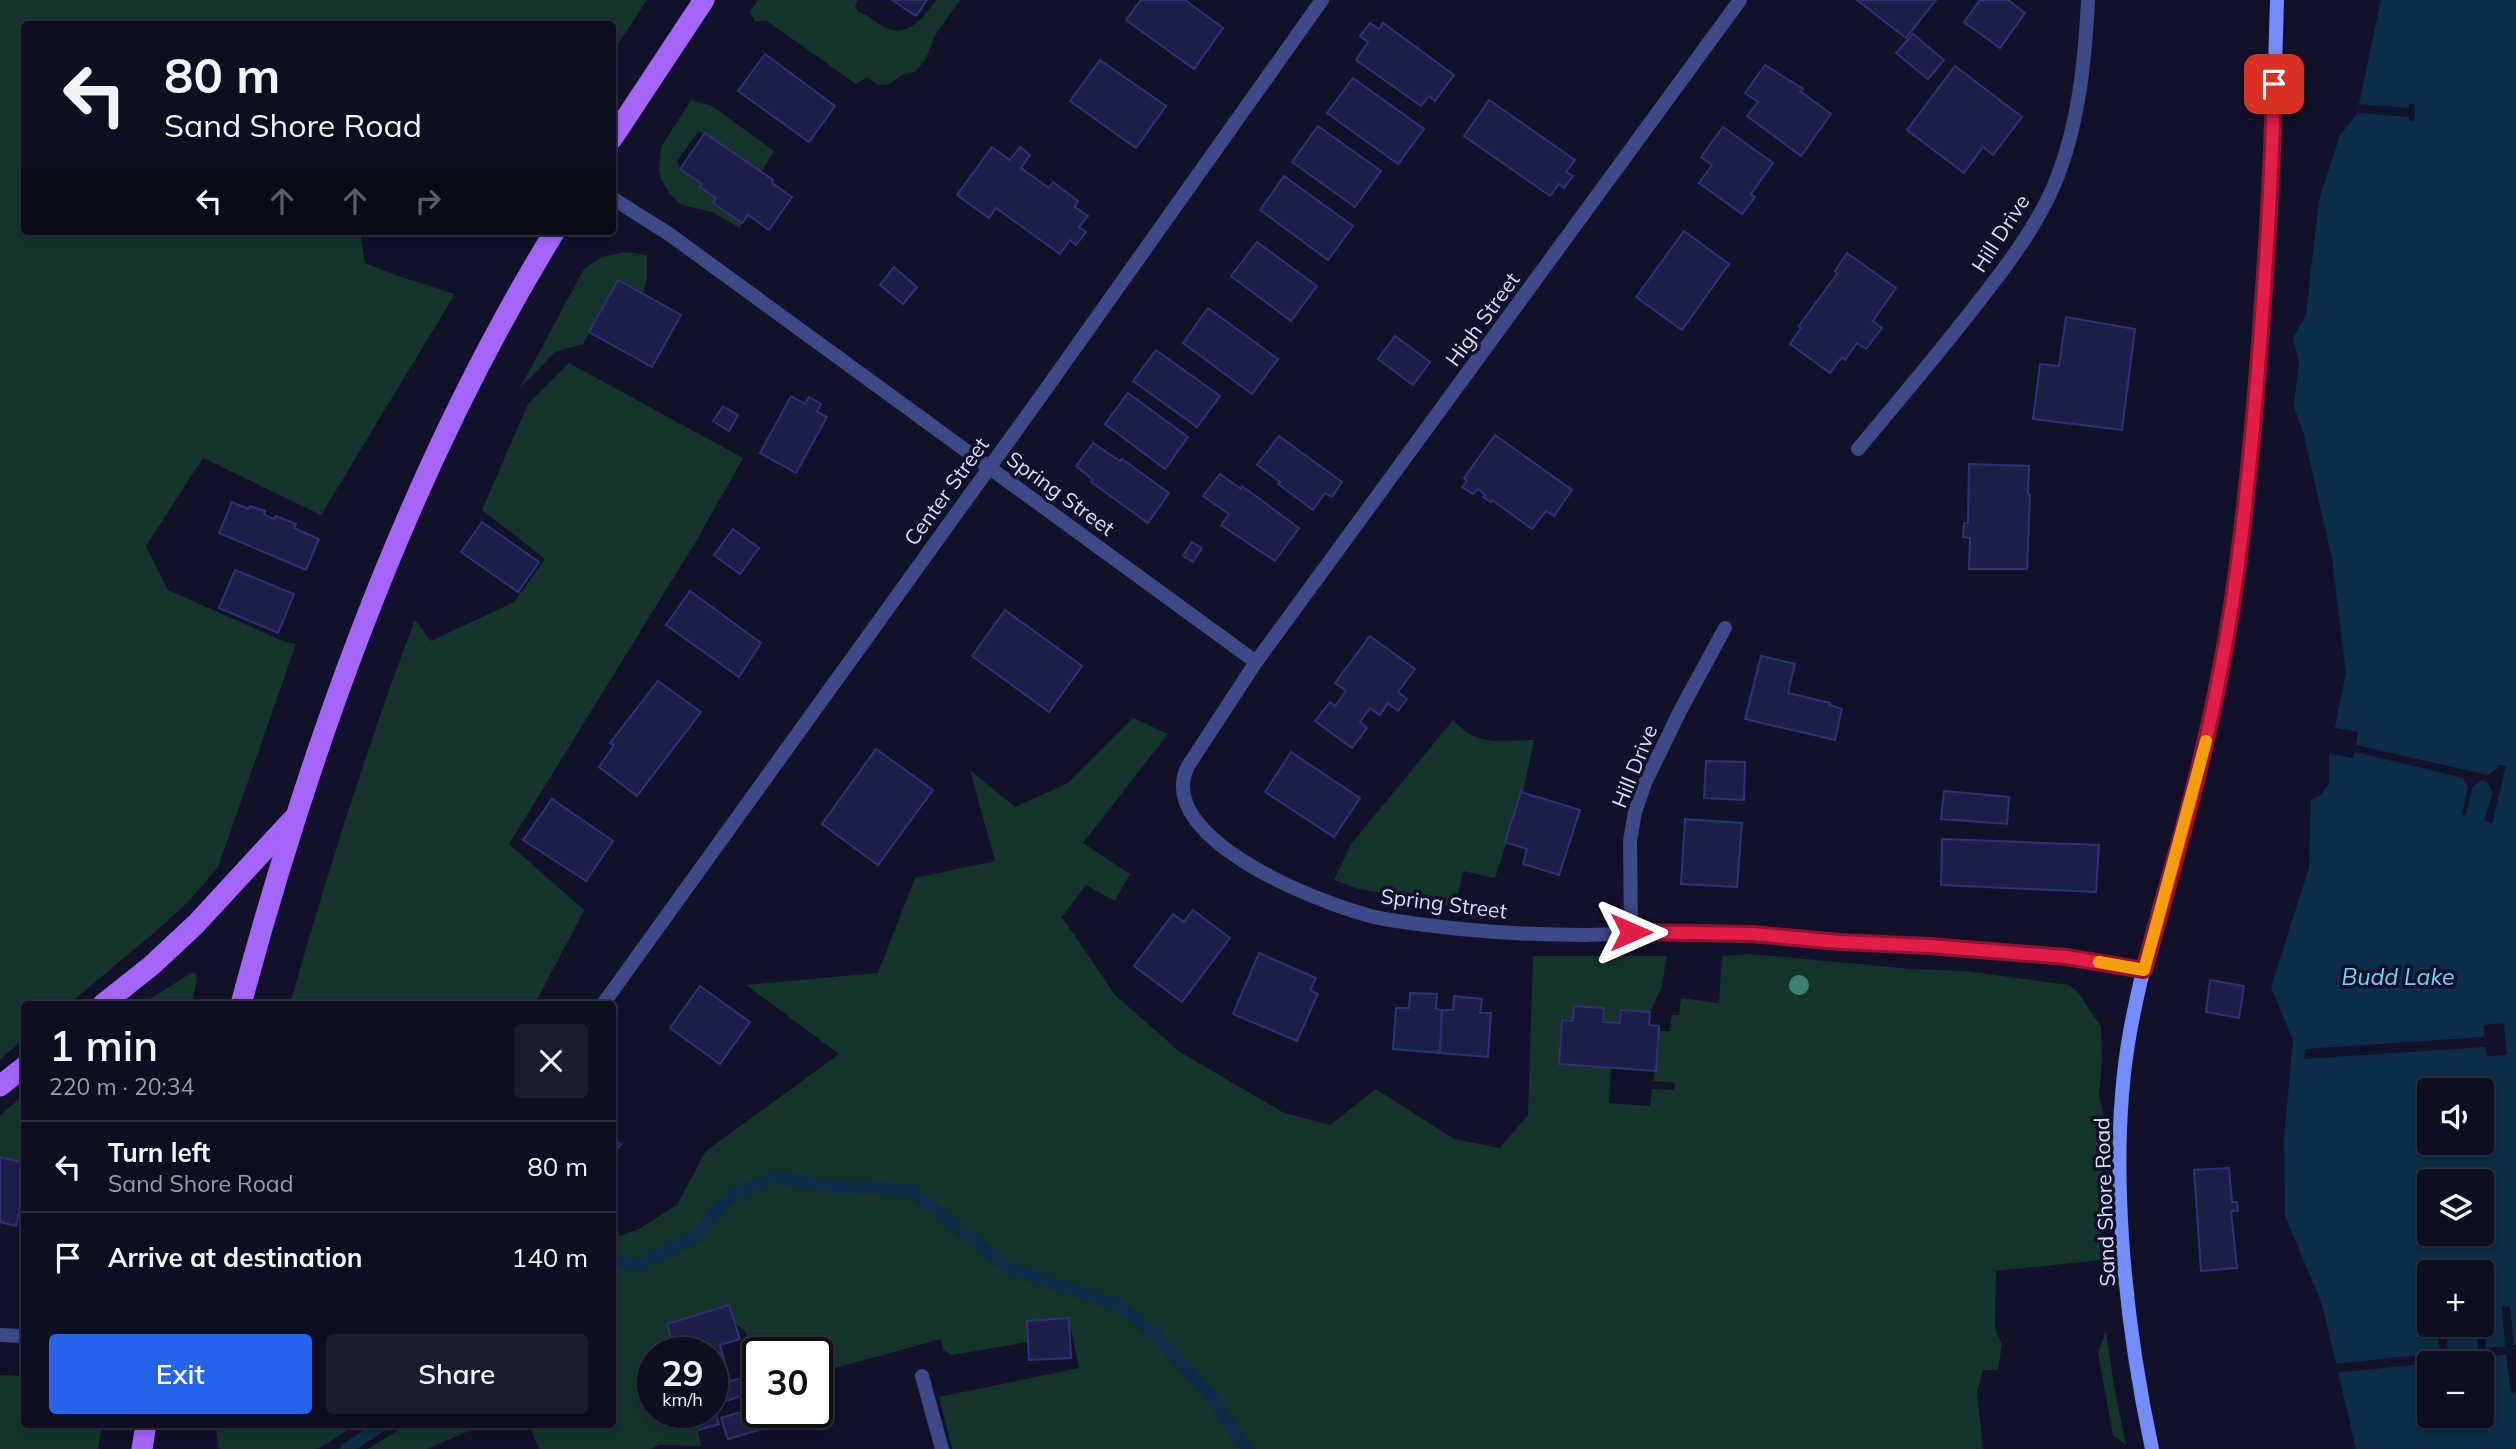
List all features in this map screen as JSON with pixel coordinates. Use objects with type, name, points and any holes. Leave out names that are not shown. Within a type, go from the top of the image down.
[{"type":"main road","points":[[616,133],[704,0]]},
{"type":"main road","points":[[242,1001],[296,816],[369,613],[435,457],[479,365],[553,235]]},
{"type":"main road","points":[[107,1001],[196,924],[296,816]]},
{"type":"main road","points":[[0,1086],[21,1069]]},
{"type":"main road","points":[[142,1449],[145,1428]]},
{"type":"street","name":"Center Street","points":[[605,1001],[1322,0]]},
{"type":"street","name":"High Street","points":[[1256,662],[1740,0]]},
{"type":"street","name":"Hill Drive","points":[[1858,449],[1967,317],[2015,253],[2044,205],[2056,181],[2071,133],[2081,74],[2088,0]]},
{"type":"street","name":"Sand Shore Road","points":[[2152,1449],[2129,1301],[2122,1222],[2120,1147],[2130,1035],[2144,970],[2206,740],[2222,666],[2237,571],[2261,330],[2273,139],[2277,0]]},
{"type":"street","name":"Spring Street","points":[[616,201],[669,234],[1256,662],[1188,766],[1183,780],[1184,795],[1191,814],[1216,840],[1239,858],[1302,892],[1344,908],[1388,920],[1548,934],[1752,934],[2066,957],[2144,970]]},
{"type":"street","name":"Hill Drive","points":[[1631,932],[1630,841],[1635,812],[1645,783],[1674,723],[1725,628]]},
{"type":"street","points":[[0,1335],[21,1336]]},
{"type":"street","points":[[922,1376],[942,1449]]},
{"type":"green space","points":[[0,0],[647,0],[616,47],[616,21],[21,21],[21,235],[361,235],[365,263],[455,294],[321,515],[203,458],[146,546],[168,590],[283,641],[296,644],[218,867],[188,902],[73,1001],[21,1001],[21,1042],[0,1059]]},
{"type":"green space","points":[[758,0],[858,0],[855,6],[858,12],[891,30],[899,30],[914,25],[936,0],[960,0],[936,34],[925,60],[915,72],[902,75],[890,84],[878,85],[867,77],[856,84],[767,21],[755,21],[750,12]]},
{"type":"green space","points":[[691,100],[712,106],[774,151],[761,172],[705,133],[698,132],[677,161],[680,169],[702,184],[700,187],[716,198],[713,203],[742,223],[740,228],[712,212],[682,205],[662,181],[659,170],[661,147]]},
{"type":"green space","points":[[626,252],[647,255],[647,278],[643,294],[618,280],[583,344],[555,352],[520,388],[584,269],[602,257]]},
{"type":"green space","points":[[569,363],[743,458],[695,543],[509,844],[584,910],[537,1001],[291,1001],[348,810],[415,620],[431,641],[514,602],[545,559],[482,510],[528,404]]},
{"type":"green space","points":[[1133,718],[1168,734],[1083,843],[1130,874],[1115,901],[1086,885],[1062,917],[1115,995],[1180,1052],[1284,1113],[1330,1125],[1376,1089],[1454,1139],[1500,1148],[1528,1115],[1533,956],[1667,956],[1661,989],[1650,1012],[1621,1010],[1620,1023],[1603,1022],[1604,1008],[1574,1006],[1573,1021],[1562,1021],[1559,1064],[1611,1068],[1609,1103],[1650,1106],[1652,1089],[1674,1090],[1675,1083],[1653,1081],[1659,1031],[1670,1031],[1672,1015],[1679,1015],[1681,998],[1719,1003],[1722,956],[1750,954],[1912,969],[1965,971],[2069,985],[2077,991],[2101,1027],[2099,1095],[2104,1116],[2100,1260],[1996,1271],[1995,1329],[2002,1344],[1998,1370],[1983,1370],[1977,1392],[1983,1449],[952,1449],[939,1397],[1079,1368],[1069,1319],[1027,1321],[1028,1342],[953,1355],[943,1350],[941,1339],[833,1369],[833,1337],[747,1337],[745,1331],[734,1322],[729,1305],[667,1324],[671,1337],[637,1337],[637,1428],[697,1428],[701,1446],[539,1449],[530,1428],[616,1428],[616,1237],[639,1229],[677,1205],[706,1151],[839,1054],[746,985],[878,973],[915,878],[995,861],[970,770],[1015,807],[1068,783]]},
{"type":"green space","points":[[1453,720],[1481,739],[1534,740],[1523,792],[1494,878],[1463,871],[1456,907],[1359,889],[1334,880],[1352,843]]},
{"type":"green space","points":[[195,973],[197,978],[193,1001],[147,1001]]},
{"type":"green space","points":[[21,1098],[21,1162],[0,1157],[0,1115]]},
{"type":"green space","points":[[2106,1331],[2126,1445],[2113,1435],[2098,1353]]},
{"type":"green space","points":[[0,1375],[21,1376],[21,1428],[102,1428],[98,1449],[0,1449]]},
{"type":"green space","points":[[208,1428],[351,1428],[318,1449],[218,1449],[216,1429]]},
{"type":"green space","points":[[402,1428],[476,1428],[427,1449],[368,1449]]},
{"type":"water","name":"Budd Lake","points":[[2381,0],[2516,0],[2516,1449],[2356,1449],[2322,1304],[2285,1216],[2284,1138],[2293,1040],[2271,987],[2309,868],[2311,800],[2320,796],[2329,783],[2329,756],[2346,673],[2332,559],[2304,435],[2294,407],[2299,362],[2293,338],[2306,315],[2319,200],[2340,135],[2357,114]]},
{"type":"pier","points":[[2359,104],[2409,108],[2409,104],[2415,104],[2414,121],[2409,120],[2409,117],[2358,113]]},
{"type":"pier","points":[[2332,727],[2358,732],[2356,745],[2488,775],[2497,769],[2498,765],[2506,766],[2492,824],[2484,821],[2493,792],[2487,782],[2482,780],[2473,786],[2466,815],[2462,815],[2468,787],[2463,778],[2355,752],[2353,758],[2326,753]]},
{"type":"pier","points":[[2504,1023],[2507,1055],[2487,1056],[2485,1047],[2304,1059],[2305,1049],[2484,1037],[2484,1025]]},
{"type":"pier","points":[[2510,1306],[2516,1345],[2516,1392],[2511,1393],[2506,1354],[2494,1356],[2494,1351],[2458,1351],[2478,1349],[2477,1337],[2485,1337],[2486,1348],[2505,1346],[2502,1307]]},
{"type":"pier","points":[[2438,1337],[2446,1337],[2448,1351],[2440,1351]]},
{"type":"pier","points":[[2417,1355],[2417,1364],[2335,1373],[2333,1364]]},
{"type":"building","points":[[892,0],[927,0],[916,16]]},
{"type":"building","points":[[1141,0],[1185,0],[1223,28],[1194,69],[1126,20]]},
{"type":"building","points":[[1857,0],[1936,0],[1906,38]]},
{"type":"building","points":[[1980,0],[2008,0],[2025,13],[2000,48],[1964,22]]},
{"type":"building","points":[[1370,23],[1379,29],[1383,23],[1454,75],[1435,101],[1429,96],[1421,106],[1356,60],[1368,42],[1360,36]]},
{"type":"building","points":[[1913,34],[1944,60],[1928,79],[1896,53]]},
{"type":"building","points":[[765,54],[835,106],[809,142],[738,91]]},
{"type":"building","points":[[1100,60],[1166,106],[1136,148],[1070,101]]},
{"type":"building","points":[[1765,65],[1803,89],[1800,91],[1831,114],[1801,156],[1747,116],[1758,102],[1745,93]]},
{"type":"building","points":[[1955,66],[2022,117],[1993,155],[1983,147],[1964,173],[1907,130]]},
{"type":"building","points":[[1353,78],[1424,129],[1398,164],[1327,113]]},
{"type":"building","points":[[1489,100],[1575,160],[1566,172],[1573,176],[1564,188],[1559,184],[1550,196],[1464,136]]},
{"type":"building","points":[[1318,126],[1381,171],[1355,207],[1292,162]]},
{"type":"building","points":[[1723,127],[1773,163],[1751,194],[1755,197],[1742,214],[1699,183],[1712,165],[1701,157]]},
{"type":"building","points":[[705,133],[773,180],[772,183],[792,197],[769,230],[748,215],[742,223],[713,203],[716,198],[700,187],[702,184],[680,169]]},
{"type":"building","points":[[992,147],[1010,160],[1020,147],[1030,155],[1021,168],[1049,188],[1053,182],[1078,201],[1075,207],[1088,216],[1079,227],[1086,232],[1076,245],[1070,240],[1060,254],[996,208],[989,218],[957,195]]},
{"type":"building","points":[[1284,176],[1353,226],[1328,260],[1260,210]]},
{"type":"building","points":[[1684,231],[1729,264],[1682,330],[1636,297]]},
{"type":"building","points":[[1257,242],[1317,286],[1291,321],[1231,276]]},
{"type":"building","points":[[1847,253],[1896,288],[1873,321],[1882,328],[1866,349],[1857,343],[1845,360],[1842,357],[1830,373],[1790,344],[1801,328],[1799,326],[1837,274],[1835,271]]},
{"type":"building","points":[[894,267],[917,287],[903,304],[880,285]]},
{"type":"building","points":[[618,280],[681,315],[652,367],[589,332]]},
{"type":"building","points":[[1208,308],[1278,359],[1252,394],[1183,343]]},
{"type":"building","points":[[2066,317],[2135,329],[2122,430],[2033,419],[2040,364],[2059,366]]},
{"type":"building","points":[[1395,336],[1430,362],[1413,385],[1378,359]]},
{"type":"building","points":[[1156,350],[1220,396],[1197,427],[1133,381]]},
{"type":"building","points":[[1128,393],[1188,437],[1165,469],[1105,424]]},
{"type":"building","points":[[791,396],[805,404],[809,397],[821,404],[817,412],[827,417],[796,473],[760,453]]},
{"type":"building","points":[[723,406],[738,415],[729,431],[713,421]]},
{"type":"building","points":[[1495,435],[1572,490],[1554,516],[1546,511],[1532,529],[1492,500],[1491,502],[1483,497],[1485,495],[1478,489],[1473,494],[1462,487],[1467,481],[1464,478]]},
{"type":"building","points":[[1279,436],[1342,482],[1332,497],[1325,493],[1313,510],[1257,465]]},
{"type":"building","points":[[1093,443],[1120,461],[1122,459],[1169,493],[1148,523],[1091,482],[1093,480],[1076,466]]},
{"type":"building","points":[[1969,464],[2029,466],[2027,569],[1969,569],[1970,538],[1963,537],[1964,523],[1968,523]]},
{"type":"building","points":[[1220,474],[1241,489],[1242,486],[1299,528],[1275,561],[1221,525],[1229,514],[1203,496]]},
{"type":"building","points":[[232,502],[248,509],[250,506],[265,511],[264,515],[274,519],[276,516],[296,524],[294,528],[319,539],[306,570],[219,533]]},
{"type":"building","points":[[482,522],[539,562],[518,592],[461,552]]},
{"type":"building","points":[[733,529],[759,548],[740,574],[714,555]]},
{"type":"building","points":[[1192,542],[1202,548],[1193,562],[1183,556]]},
{"type":"building","points":[[235,570],[294,594],[278,633],[219,608]]},
{"type":"building","points":[[690,591],[761,643],[739,677],[666,625]]},
{"type":"building","points":[[1005,610],[1082,666],[1049,712],[972,656]]},
{"type":"building","points":[[1370,636],[1415,669],[1398,692],[1407,699],[1398,711],[1388,703],[1380,715],[1370,708],[1360,722],[1367,728],[1352,748],[1315,721],[1330,702],[1335,706],[1346,691],[1335,683]]},
{"type":"building","points":[[1761,656],[1795,664],[1788,693],[1830,703],[1829,705],[1842,709],[1835,740],[1745,719]]},
{"type":"building","points":[[658,681],[701,712],[637,796],[599,767],[614,745],[610,743]]},
{"type":"building","points":[[876,749],[933,790],[878,865],[822,824]]},
{"type":"building","points":[[1291,752],[1360,798],[1334,837],[1265,792]]},
{"type":"building","points":[[1706,761],[1745,762],[1744,800],[1704,798]]},
{"type":"building","points":[[1944,791],[2009,797],[2007,824],[1941,819]]},
{"type":"building","points":[[1521,792],[1580,810],[1559,875],[1523,864],[1527,849],[1505,842]]},
{"type":"building","points":[[552,799],[613,841],[586,881],[523,840]]},
{"type":"building","points":[[1685,819],[1742,823],[1737,887],[1681,884]]},
{"type":"building","points":[[1942,839],[2099,845],[2096,892],[1941,885]]},
{"type":"building","points":[[1193,910],[1230,938],[1182,1002],[1134,966],[1173,914],[1184,922]]},
{"type":"building","points":[[1259,953],[1316,978],[1310,990],[1318,994],[1297,1041],[1233,1014]]},
{"type":"building","points":[[2210,980],[2244,986],[2239,1018],[2206,1012]]},
{"type":"building","points":[[700,986],[750,1022],[720,1064],[670,1028]]},
{"type":"building","points":[[1410,993],[1437,994],[1436,1009],[1442,1010],[1440,1053],[1393,1049],[1396,1008],[1409,1008]]},
{"type":"building","points":[[1454,996],[1482,999],[1480,1013],[1491,1013],[1488,1057],[1440,1053],[1442,1010],[1453,1010]]},
{"type":"building","points":[[1574,1006],[1604,1008],[1603,1022],[1620,1023],[1621,1010],[1650,1012],[1649,1025],[1659,1026],[1656,1071],[1559,1064],[1562,1020],[1573,1021]]},
{"type":"building","points":[[0,1157],[21,1162],[21,1203],[16,1226],[0,1222]]},
{"type":"building","points":[[2229,1168],[2232,1202],[2237,1202],[2238,1211],[2231,1211],[2237,1268],[2201,1271],[2194,1170]]},
{"type":"building","points":[[729,1305],[740,1339],[728,1343],[728,1337],[671,1337],[667,1324]]},
{"type":"building","points":[[1069,1318],[1071,1358],[1029,1360],[1027,1321]]},
{"type":"building","points":[[728,1374],[730,1381],[742,1378],[742,1396],[728,1400]]},
{"type":"building","points":[[742,1412],[742,1428],[766,1428],[728,1439],[724,1428],[728,1428],[728,1416]]},
{"type":"waterway","points":[[616,1259],[636,1266],[696,1237],[728,1198],[774,1177],[822,1185],[910,1190],[1010,1269],[1117,1305],[1156,1335],[1209,1394],[1247,1449]]},
{"type":"waterway","points":[[346,1449],[378,1428]]},
{"type":"slow traffic","points":[[2099,962],[2144,970],[2206,741]]},
{"type":"route","points":[[1631,932],[1752,934],[1929,946],[2066,957],[2144,970],[2188,815],[2206,740],[2222,666],[2237,571],[2261,330],[2274,84]]}]
